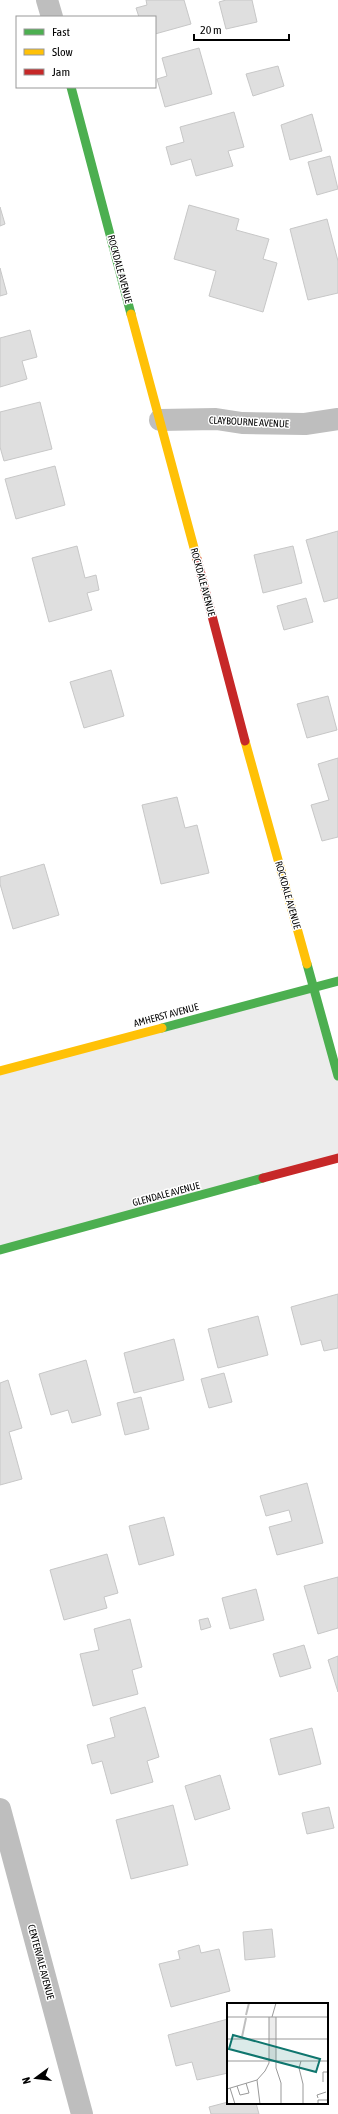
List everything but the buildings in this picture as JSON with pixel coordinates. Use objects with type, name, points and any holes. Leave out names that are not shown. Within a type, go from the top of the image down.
[{"type":"street","points":[[47,0],[52,16]]},
{"type":"street","name":"ROCKDALE AVENUE","points":[[71,88],[261,798],[338,1076]]},
{"type":"street","name":"CLAYBOURNE AVENUE","points":[[160,420],[216,419],[242,423],[305,424],[338,419]]},
{"type":"street","name":"AMHERST AVENUE","points":[[0,1071],[338,981]]},
{"type":"street","name":"GLENDALE AVENUE","points":[[0,1250],[338,1158]]},
{"type":"street","name":"CENTERVALE AVENUE","points":[[0,1809],[82,2114]]},
{"type":"shaded area","points":[[314,988],[338,1076],[338,1158],[0,1250],[0,1071]]},
{"type":"traffic: fast","points":[[71,88],[131,314]]},
{"type":"traffic: fast","points":[[307,964],[338,1076]]},
{"type":"traffic: fast","points":[[162,1028],[338,981]]},
{"type":"traffic: fast","points":[[0,1250],[263,1178]]},
{"type":"traffic: slow","points":[[131,314],[197,559]]},
{"type":"traffic: slow","points":[[245,741],[307,964]]},
{"type":"traffic: slow","points":[[0,1071],[162,1028]]},
{"type":"traffic: jam","points":[[197,559],[245,741]]},
{"type":"traffic: jam","points":[[263,1178],[338,1158]]}]
